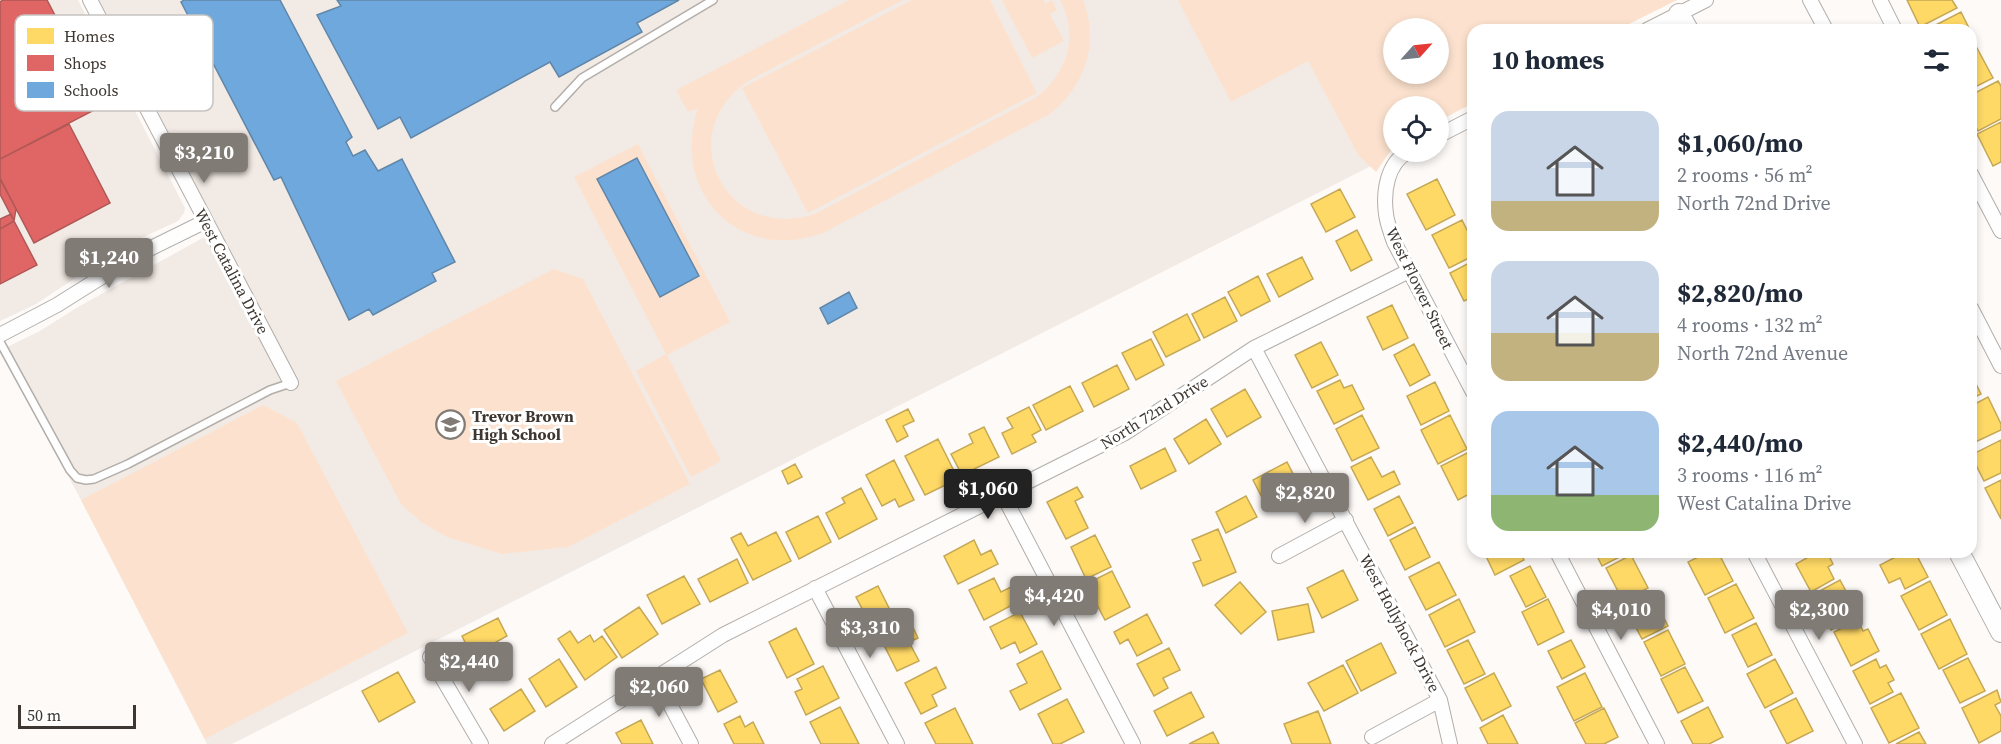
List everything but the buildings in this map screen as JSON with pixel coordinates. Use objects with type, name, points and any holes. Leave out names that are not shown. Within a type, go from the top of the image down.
[{"type":"street","name":"West Catalina Drive","points":[[90,0],[98,15]]},
{"type":"street","points":[[1684,22],[1706,0]]},
{"type":"street","points":[[1810,0],[1823,24]]},
{"type":"street","points":[[1880,0],[1892,24]]},
{"type":"street","name":"West Catalina Drive","points":[[148,111],[291,383]]},
{"type":"street","points":[[1449,130],[1467,121]]},
{"type":"street","name":"West Flower Street","points":[[1396,162],[1386,181],[1386,215],[1394,242],[1467,381]]},
{"type":"street","points":[[1977,188],[2001,231]]},
{"type":"street","points":[[0,335],[57,305],[135,256],[206,221]]},
{"type":"street","name":"North 72nd Drive","points":[[552,744],[723,635],[1125,433],[1254,348],[1409,271]]},
{"type":"street","points":[[1977,320],[2001,366]]},
{"type":"street","name":"West Hollyhock Drive","points":[[1254,348],[1440,700],[1450,744]]},
{"type":"street","points":[[1003,495],[1133,744]]},
{"type":"street","points":[[1279,556],[1346,520]]},
{"type":"street","points":[[1560,558],[1657,744]]},
{"type":"street","points":[[1757,558],[1855,744]]},
{"type":"street","points":[[1962,558],[2001,632]]},
{"type":"street","points":[[815,588],[897,744]]},
{"type":"street","points":[[430,657],[481,744]]},
{"type":"street","points":[[656,678],[691,744]]},
{"type":"street","points":[[1372,737],[1440,700]]},
{"type":"lane","points":[[555,107],[582,78],[713,0]]},
{"type":"lane","points":[[0,342],[70,470],[77,478],[86,480],[94,479],[128,464],[262,393],[291,383]]},
{"type":"shaded area","points":[[0,0],[78,0],[86,15],[15,15],[15,111],[135,111],[185,208],[184,213],[178,221],[122,247],[36,304],[0,321]]},
{"type":"shaded area","name":"Trevor Brown High School","points":[[99,0],[1277,0],[1358,155],[1371,166],[232,744],[207,744],[1,350],[40,331],[78,307],[219,229],[157,111],[213,111],[213,15],[107,15]]},
{"type":"shaded area","points":[[849,0],[903,0],[750,80],[726,102],[714,127],[712,154],[719,178],[734,199],[757,213],[785,219],[817,213],[1037,97],[1056,76],[1067,53],[1069,27],[1060,0],[1083,0],[1090,32],[1086,63],[1072,90],[1050,114],[823,233],[792,240],[764,238],[739,229],[718,214],[703,193],[694,167],[692,139],[698,108],[688,112],[676,90]]},
{"type":"shaded area","points":[[912,0],[990,0],[1037,93],[808,213],[742,88]]},
{"type":"shaded area","points":[[1002,0],[1043,0],[1045,4],[1052,0],[1057,10],[1050,14],[1064,41],[1032,58]]},
{"type":"shaded area","points":[[1178,0],[1677,0],[1629,24],[1467,24],[1467,106],[1449,116],[1449,96],[1383,96],[1383,162],[1376,172],[1358,155],[1308,61],[1231,102]]},
{"type":"shaded area","points":[[638,144],[730,322],[667,355],[721,461],[691,477],[636,371],[666,354],[574,177]]},
{"type":"shaded area","points":[[554,269],[583,279],[690,484],[568,547],[502,554],[447,537],[421,522],[401,504],[336,381]]},
{"type":"shaded area","points":[[263,405],[297,423],[408,633],[205,739],[81,500]]},
{"type":"place","name":"Trevor Brown High School","points":[[451,425]]}]
